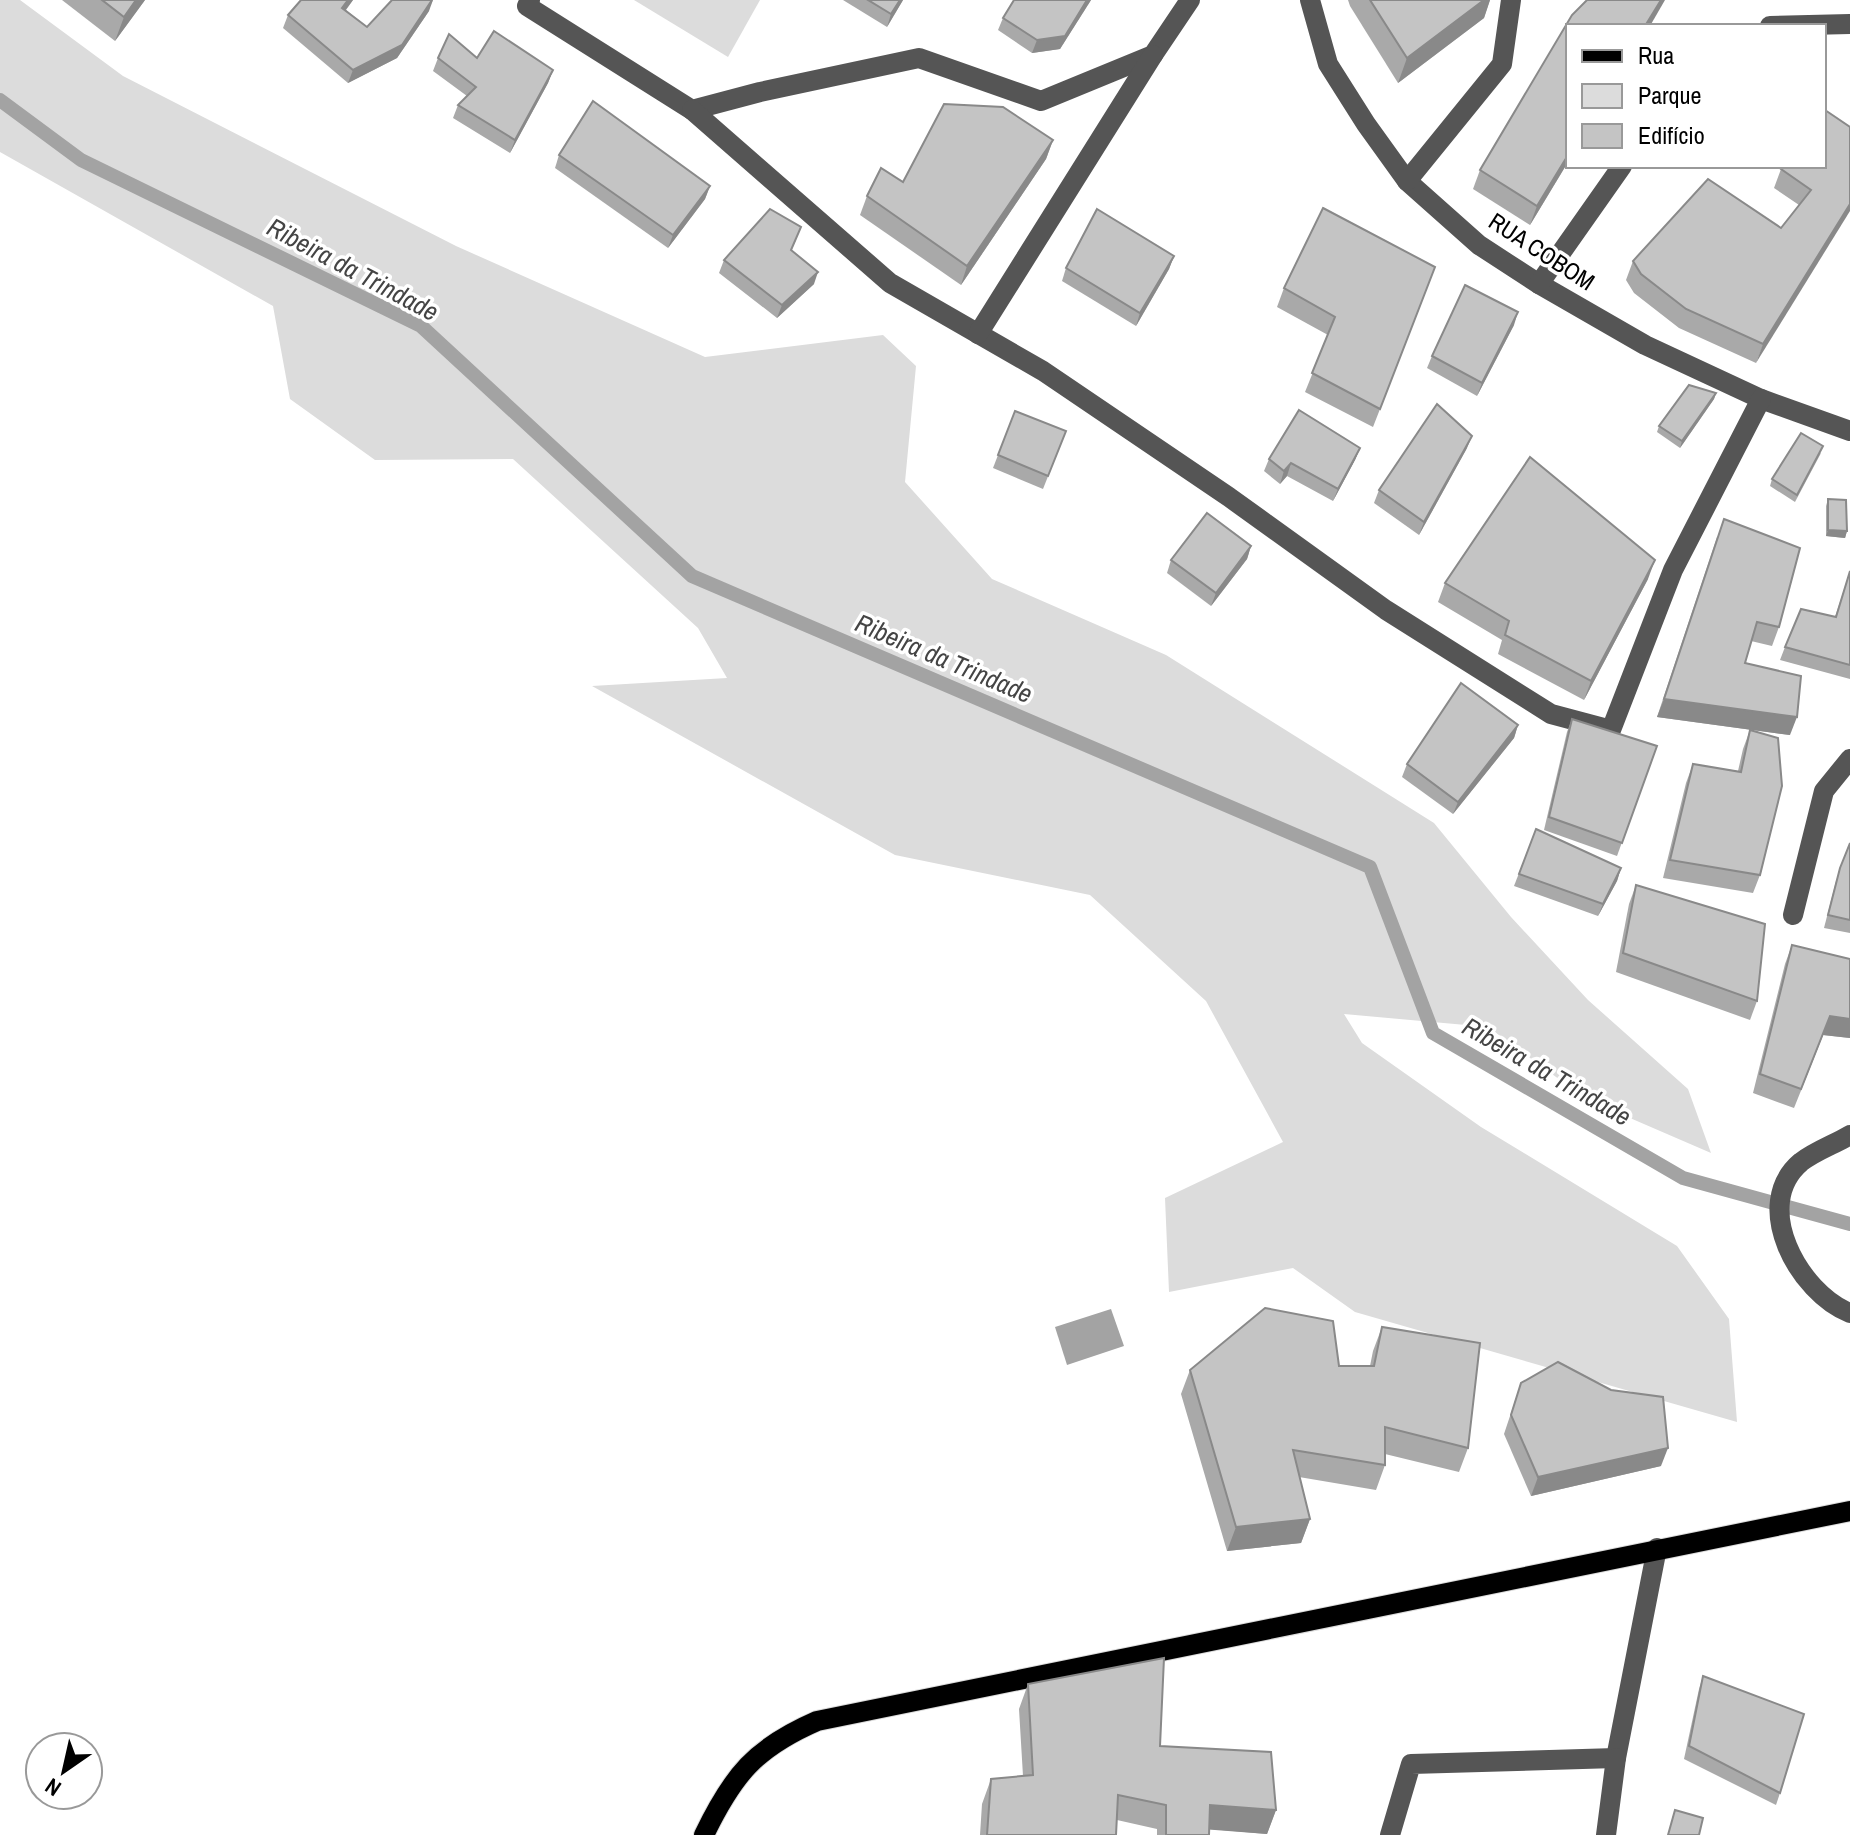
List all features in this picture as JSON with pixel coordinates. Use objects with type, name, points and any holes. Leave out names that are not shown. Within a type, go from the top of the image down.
[{"type":"main road","points":[[704,1835],[740,1772],[769,1746],[817,1721],[1850,1511]]},
{"type":"street","points":[[530,0],[527,6],[692,110],[890,283],[1043,371],[1229,497],[1386,610],[1551,714],[1611,730],[1673,570],[1761,399]]},
{"type":"street","points":[[978,334],[1190,0]]},
{"type":"street","name":"RUA COBOM","points":[[1310,0],[1328,64],[1407,181],[1479,245],[1539,284],[1645,345],[1761,399],[1850,431]]},
{"type":"street","points":[[1407,181],[1502,64],[1511,0]]},
{"type":"street","points":[[1826,25],[1850,24]]},
{"type":"street","points":[[692,110],[919,58],[1041,101],[1153,55]]},
{"type":"street","points":[[1539,284],[1621,168]]},
{"type":"street","points":[[1793,915],[1824,791],[1850,759]]},
{"type":"street","points":[[1850,1135],[1800,1163],[1785,1188],[1778,1214],[1790,1254],[1806,1280],[1850,1313]]},
{"type":"street","points":[[1606,1835],[1616,1758],[1657,1548]]},
{"type":"street","points":[[1390,1835],[1411,1764],[1616,1758]]},
{"type":"green space","points":[[0,0],[20,0],[123,76],[456,246],[705,357],[883,335],[916,366],[905,482],[992,579],[1166,655],[1434,823],[1511,917],[1588,1000],[1688,1089],[1711,1153],[1586,1099],[1488,1027],[1344,1014],[1362,1043],[1481,1127],[1677,1246],[1729,1319],[1737,1422],[1355,1312],[1293,1268],[1169,1292],[1165,1198],[1283,1142],[1206,1001],[1090,895],[895,855],[592,686],[727,678],[698,628],[513,459],[375,460],[290,399],[273,306],[0,152]]},
{"type":"green space","points":[[634,0],[760,0],[728,57]]},
{"type":"shaded area","points":[[1111,1309],[1124,1346],[1067,1365],[1055,1327]]},
{"type":"building","points":[[102,0],[136,0],[124,17]]},
{"type":"building","points":[[301,0],[348,0],[342,8],[367,27],[392,0],[432,0],[402,45],[353,70],[288,15]]},
{"type":"building","points":[[868,0],[900,0],[891,14]]},
{"type":"building","points":[[1014,0],[1087,0],[1065,36],[1037,40],[1003,18]]},
{"type":"building","points":[[1370,0],[1484,0],[1407,58]]},
{"type":"building","points":[[1587,0],[1661,0],[1646,24],[1567,24]]},
{"type":"building","points":[[1566,25],[1566,158],[1537,206],[1480,170]]},
{"type":"building","points":[[494,31],[553,70],[515,140],[458,105],[476,87],[438,58],[449,34],[477,58]]},
{"type":"building","points":[[593,101],[710,186],[673,235],[559,155]]},
{"type":"building","points":[[944,104],[1003,107],[1053,140],[967,266],[867,196],[881,168],[903,182]]},
{"type":"building","points":[[1826,111],[1850,127],[1850,204],[1763,344],[1686,309],[1641,274],[1633,261],[1708,179],[1781,228],[1811,190],[1781,169],[1826,168]]},
{"type":"building","points":[[1323,208],[1435,267],[1380,409],[1312,373],[1335,317],[1284,288]]},
{"type":"building","points":[[770,209],[801,227],[791,250],[818,272],[782,305],[724,260]]},
{"type":"building","points":[[1097,209],[1174,256],[1140,313],[1066,268]]},
{"type":"building","points":[[1465,285],[1518,312],[1482,383],[1432,356]]},
{"type":"building","points":[[1689,385],[1716,393],[1682,441],[1659,426]]},
{"type":"building","points":[[1437,404],[1472,436],[1424,522],[1379,490]]},
{"type":"building","points":[[1299,410],[1360,448],[1338,489],[1291,463],[1284,471],[1269,459]]},
{"type":"building","points":[[1015,411],[1066,431],[1048,476],[998,455]]},
{"type":"building","points":[[1801,433],[1823,446],[1797,495],[1772,479]]},
{"type":"building","points":[[1530,457],[1655,560],[1591,681],[1505,635],[1509,621],[1445,583]]},
{"type":"building","points":[[1828,499],[1846,500],[1847,531],[1828,530]]},
{"type":"building","points":[[1207,513],[1251,546],[1216,593],[1171,560]]},
{"type":"building","points":[[1724,519],[1800,548],[1779,627],[1757,622],[1745,663],[1801,676],[1797,717],[1664,699]]},
{"type":"building","points":[[1850,571],[1850,665],[1785,647],[1801,609],[1836,617]]},
{"type":"building","points":[[1461,683],[1518,725],[1458,802],[1407,764]]},
{"type":"building","points":[[1572,719],[1657,746],[1622,843],[1549,817]]},
{"type":"building","points":[[1750,730],[1778,738],[1782,786],[1760,875],[1670,860],[1693,764],[1741,772]]},
{"type":"building","points":[[1536,829],[1621,868],[1603,904],[1519,874]]},
{"type":"building","points":[[1850,843],[1850,920],[1828,915]]},
{"type":"building","points":[[1636,885],[1765,924],[1757,1001],[1623,953]]},
{"type":"building","points":[[1792,945],[1850,959],[1850,1019],[1830,1016],[1801,1089],[1760,1074]]},
{"type":"building","points":[[1265,1308],[1333,1321],[1339,1366],[1374,1366],[1382,1327],[1480,1343],[1468,1448],[1385,1427],[1385,1465],[1293,1450],[1310,1519],[1236,1527],[1190,1370]]},
{"type":"building","points":[[1558,1362],[1611,1390],[1663,1397],[1668,1448],[1538,1477],[1511,1415],[1521,1383]]},
{"type":"building","points":[[1164,1658],[1160,1746],[1271,1752],[1276,1810],[1210,1805],[1209,1835],[1166,1835],[1166,1805],[1118,1795],[1116,1835],[987,1835],[991,1779],[1033,1775],[1028,1684]]},
{"type":"building","points":[[1703,1676],[1804,1714],[1780,1793],[1689,1746]]},
{"type":"building","points":[[1675,1810],[1703,1818],[1699,1835],[1668,1835]]},
{"type":"waterway","name":"Ribeira da Trindade","points":[[0,100],[81,160],[421,326],[692,576],[1370,867],[1433,1033],[1683,1178],[1850,1224]]}]
